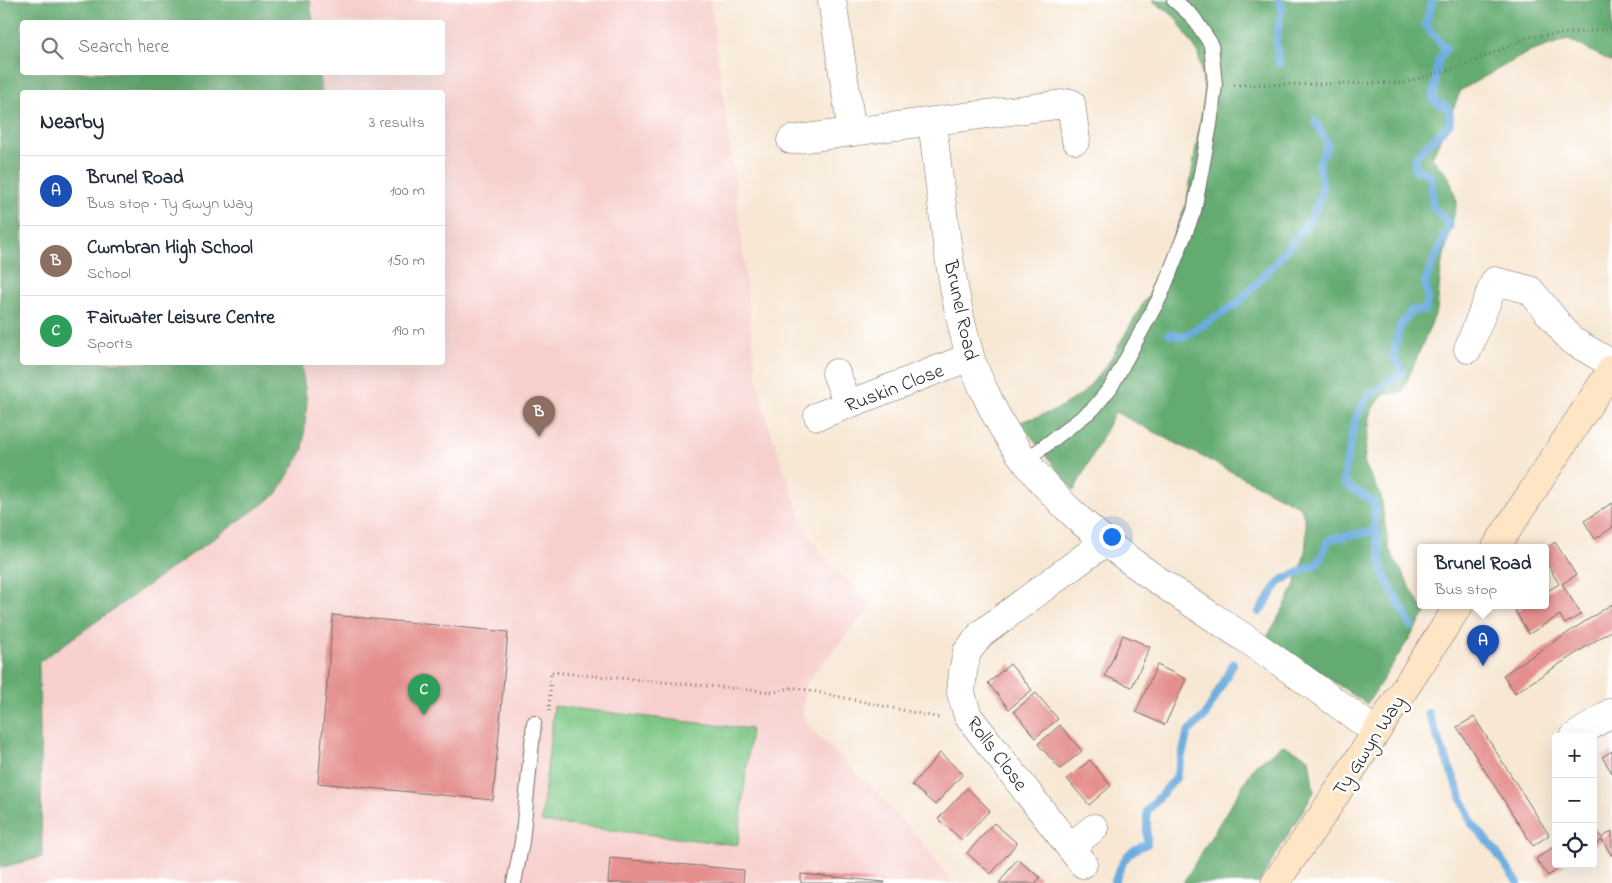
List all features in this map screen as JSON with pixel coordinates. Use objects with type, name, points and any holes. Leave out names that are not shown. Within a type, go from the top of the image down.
[{"type":"street","points":[[832,0],[852,132]]},
{"type":"street","points":[[791,140],[1072,103],[1076,140]]},
{"type":"street","name":"Brunel Road","points":[[932,122],[958,303],[970,357],[991,407],[1025,461],[1069,512],[1105,542],[1288,667],[1376,732]]},
{"type":"street","points":[[1468,349],[1495,281],[1530,290],[1571,340],[1612,364]]},
{"type":"street","name":"Ruskin Close","points":[[818,416],[970,357]]},
{"type":"street","points":[[1498,544],[1612,369]]},
{"type":"street","points":[[836,373],[848,404]]},
{"type":"street","name":"Rolls Close","points":[[1094,828],[1076,855],[968,716],[961,693],[967,652],[981,634],[1105,542]]},
{"type":"street","name":"Ty Gwyn Way","points":[[1280,882],[1456,609]]},
{"type":"street","points":[[1580,733],[1612,712]]},
{"type":"lane","points":[[1025,461],[1093,409],[1111,387],[1161,295],[1194,211],[1210,126],[1215,85],[1211,44],[1193,17],[1174,0]]},
{"type":"lane","points":[[514,883],[522,842],[534,723]]},
{"type":"path","points":[[1215,85],[1404,83],[1468,64],[1529,37],[1612,29]]},
{"type":"path","points":[[534,723],[548,723],[551,672],[775,692],[793,687],[945,719],[968,716]]},
{"type":"shaded area","points":[[311,0],[710,0],[733,164],[757,378],[768,424],[803,523],[819,551],[871,606],[805,684],[803,715],[813,731],[879,795],[921,841],[952,883],[0,883],[0,869],[42,857],[40,662],[278,493],[303,450],[308,401],[301,365],[445,365],[445,90],[323,90],[320,75],[445,75],[445,20],[314,20]]},
{"type":"green space","points":[[0,0],[310,0],[313,20],[20,20],[20,75],[320,75],[322,90],[20,90],[20,365],[301,365],[307,401],[303,450],[277,494],[39,662],[42,857],[0,868]]},
{"type":"green space","points":[[1152,0],[1612,0],[1612,62],[1568,39],[1527,53],[1461,90],[1432,158],[1449,177],[1457,202],[1441,268],[1437,310],[1402,393],[1384,394],[1371,411],[1364,462],[1381,496],[1389,549],[1417,600],[1417,609],[1425,609],[1427,611],[1367,704],[1267,637],[1292,591],[1304,557],[1305,523],[1300,507],[1115,412],[1074,491],[1020,422],[1054,411],[1083,393],[1107,365],[1157,280],[1187,201],[1205,94],[1198,53],[1175,17]]},
{"type":"green space","points":[[554,706],[751,729],[738,845],[541,822]]},
{"type":"green space","points":[[1283,745],[1309,758],[1314,792],[1259,883],[1183,883],[1255,765]]},
{"type":"building","points":[[1612,503],[1612,528],[1595,539],[1584,521]]},
{"type":"building","points":[[1555,542],[1576,575],[1562,584],[1581,614],[1565,624],[1560,615],[1529,634],[1515,611],[1518,609],[1549,609],[1549,590],[1559,584],[1549,567],[1549,546]]},
{"type":"building","points":[[1612,604],[1612,630],[1515,693],[1503,675]]},
{"type":"building","points":[[333,615],[508,632],[493,800],[318,783]]},
{"type":"building","points":[[1123,635],[1150,647],[1132,687],[1105,676]]},
{"type":"building","points":[[1010,664],[1032,690],[1009,709],[988,683]]},
{"type":"building","points":[[1157,665],[1186,679],[1165,725],[1136,712]]},
{"type":"building","points":[[1036,693],[1058,719],[1035,738],[1014,711]]},
{"type":"building","points":[[1474,717],[1549,835],[1533,846],[1457,727]]},
{"type":"building","points":[[1060,725],[1082,751],[1060,769],[1038,744]]},
{"type":"building","points":[[1612,751],[1612,773],[1602,757]]},
{"type":"building","points":[[940,753],[963,774],[935,805],[912,785]]},
{"type":"building","points":[[1090,760],[1111,786],[1089,805],[1067,779]]},
{"type":"building","points":[[967,788],[990,810],[962,840],[938,819]]},
{"type":"building","points":[[994,823],[1017,843],[991,874],[967,853]]},
{"type":"building","points":[[1597,831],[1602,838],[1612,831],[1612,856],[1602,840],[1597,843]]},
{"type":"building","points":[[1552,848],[1552,868],[1559,868],[1548,876],[1536,859]]},
{"type":"building","points":[[610,858],[744,870],[743,883],[608,883]]},
{"type":"building","points":[[1017,859],[1040,877],[1036,883],[999,883]]},
{"type":"building","points":[[801,874],[885,882],[885,883],[801,883]]},
{"type":"waterway","points":[[1279,0],[1282,7],[1276,41],[1279,63]]},
{"type":"waterway","points":[[1411,626],[1383,573],[1375,526],[1375,504],[1343,481],[1355,421],[1367,396],[1403,372],[1397,361],[1393,358],[1400,326],[1412,310],[1425,311],[1428,296],[1425,281],[1450,225],[1433,207],[1431,176],[1415,169],[1416,156],[1450,123],[1449,109],[1433,100],[1438,61],[1446,49],[1425,25],[1433,0]]},
{"type":"waterway","points":[[1169,334],[1183,337],[1237,304],[1273,266],[1311,219],[1323,191],[1319,163],[1328,144],[1315,121]]},
{"type":"waterway","points":[[1259,612],[1280,581],[1318,563],[1329,539],[1376,531]]},
{"type":"waterway","points":[[1114,883],[1122,864],[1129,854],[1147,844],[1147,811],[1176,778],[1188,732],[1205,716],[1233,664]]},
{"type":"waterway","points":[[1428,713],[1472,824],[1491,845],[1518,883]]},
{"type":"place","name":"Cwmbran High School","points":[[539,437]]},
{"type":"place","name":"Brunel Road","points":[[1483,666]]},
{"type":"place","name":"Fairwater Leisure Centre","points":[[424,715]]}]
